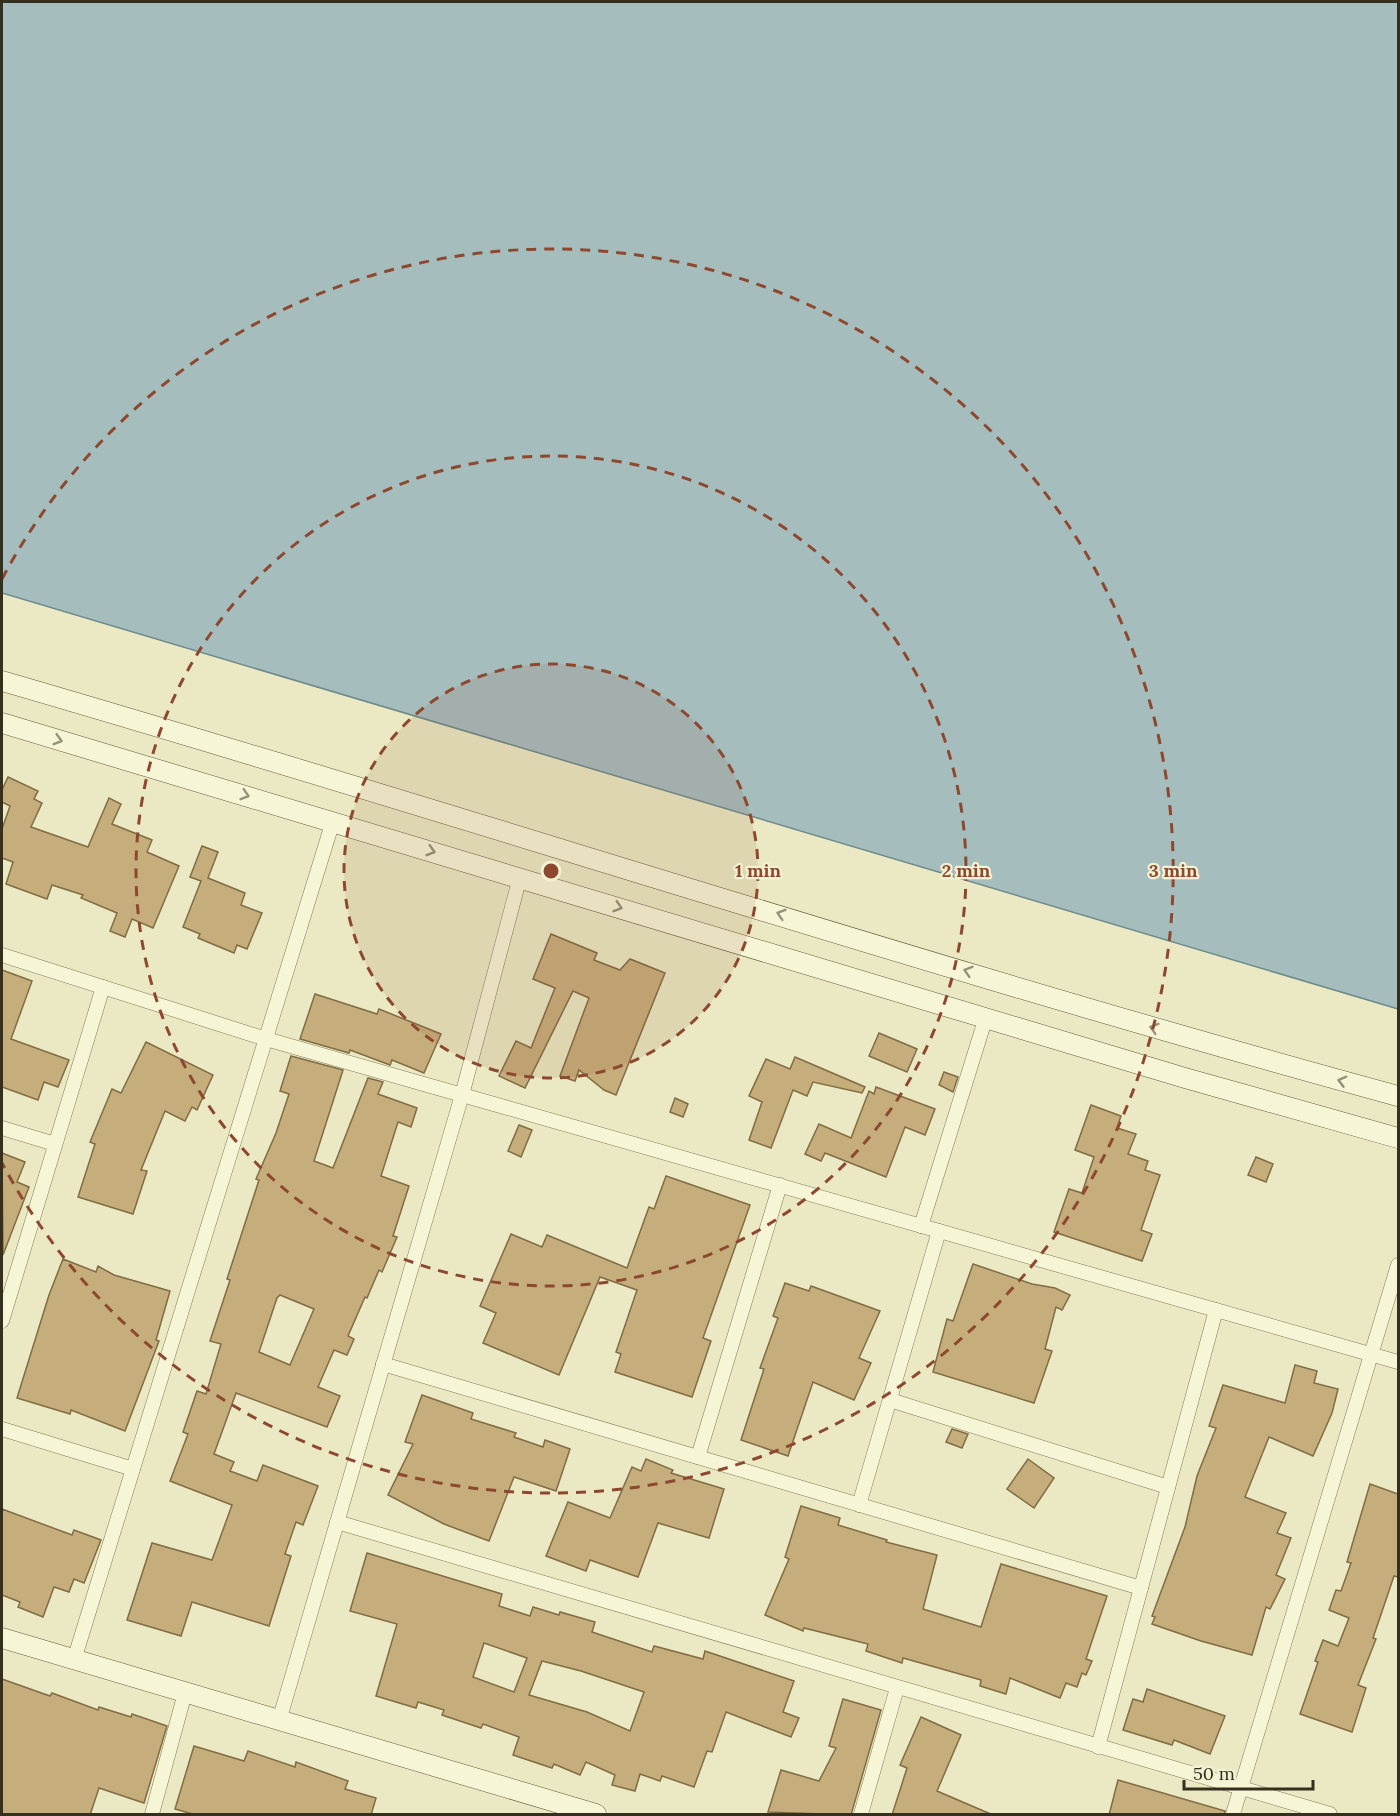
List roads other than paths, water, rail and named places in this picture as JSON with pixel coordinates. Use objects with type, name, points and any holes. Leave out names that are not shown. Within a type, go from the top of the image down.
[{"type":"street","points":[[2,681],[246,752],[1219,1048],[1398,1096]]},
{"type":"street","points":[[2,723],[1398,1138]]},
{"type":"street","points":[[74,1660],[333,821]]},
{"type":"street","points":[[279,1721],[462,1095],[520,878]]},
{"type":"street","points":[[2,955],[266,1038],[1398,1362]]},
{"type":"street","points":[[2,1321],[103,987]]},
{"type":"street","points":[[921,1226],[986,1017]]},
{"type":"street","points":[[2,1128],[55,1144]]},
{"type":"street","points":[[698,1456],[780,1185]]},
{"type":"street","points":[[860,1505],[939,1231]]},
{"type":"street","points":[[1233,1815],[1398,1265]]},
{"type":"street","points":[[1098,1747],[1216,1310]]},
{"type":"street","points":[[383,1364],[1141,1588]]},
{"type":"street","points":[[890,1400],[1168,1487]]},
{"type":"street","points":[[2,1429],[132,1469]]},
{"type":"street","points":[[337,1522],[1330,1815]]},
{"type":"street","points":[[2,1638],[279,1721],[559,1809],[596,1815]]},
{"type":"street","points":[[861,1815],[897,1688]]},
{"type":"street","points":[[152,1815],[185,1693]]},
{"type":"water","points":[[2,2],[1398,2],[1398,1009],[2,593]]}]
